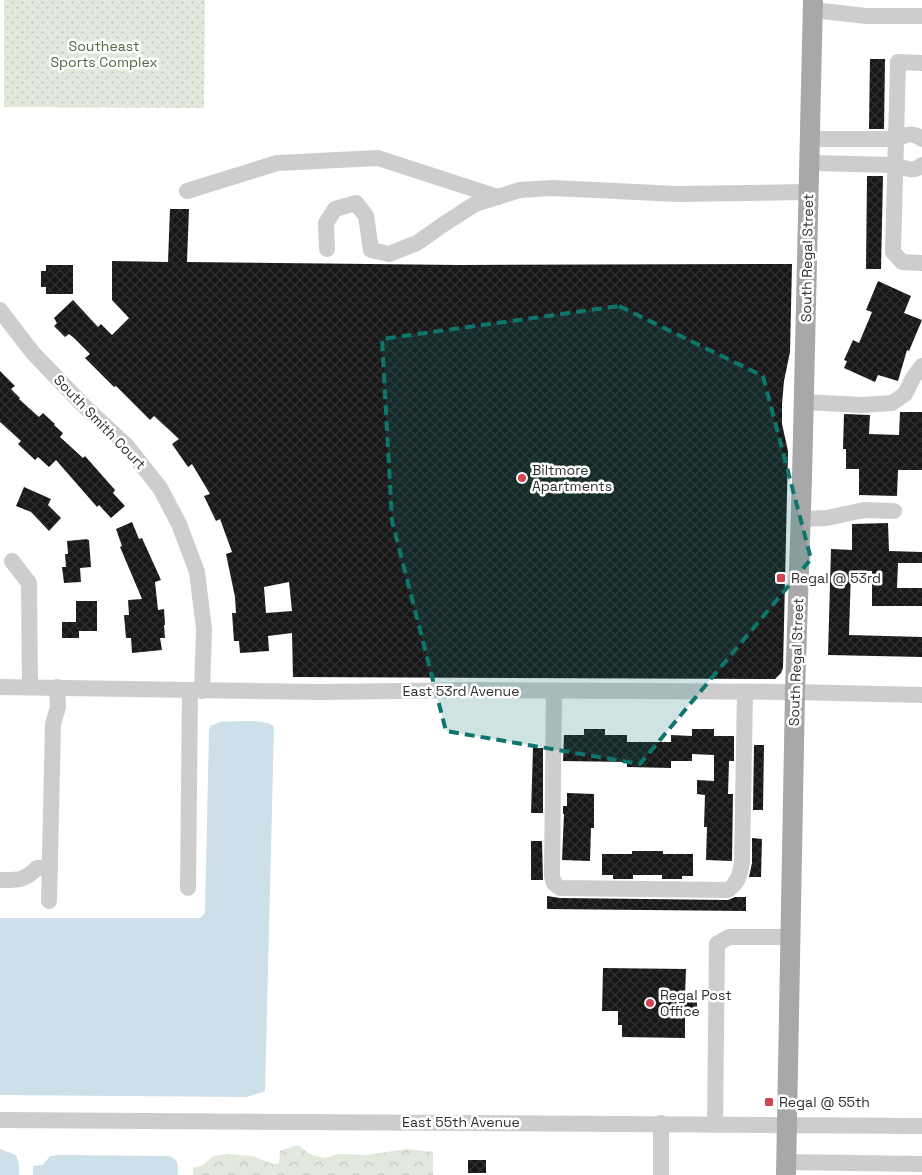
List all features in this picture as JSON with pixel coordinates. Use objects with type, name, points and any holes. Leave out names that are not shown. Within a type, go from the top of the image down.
[{"type":"main road","name":"South Regal Street","points":[[786,1168],[795,692],[813,5]]},
{"type":"street","points":[[813,5],[866,16],[922,16]]},
{"type":"street","points":[[922,63],[898,62],[893,252],[902,262],[922,263]]},
{"type":"street","points":[[810,139],[896,140],[906,134],[914,134],[922,139]]},
{"type":"street","points":[[187,191],[277,163],[378,158],[498,197]]},
{"type":"street","points":[[810,163],[896,165],[907,169],[915,169],[922,164]]},
{"type":"street","points":[[327,249],[326,223],[335,209],[356,202],[366,216],[371,250],[389,254],[417,243],[475,204],[520,190],[552,188],[678,194],[809,192]]},
{"type":"street","name":"South Smith Court","points":[[0,310],[33,353],[126,446],[160,488],[179,524],[197,572],[204,629],[196,690],[188,888]]},
{"type":"street","points":[[804,402],[892,403],[904,394],[922,366]]},
{"type":"street","points":[[801,519],[827,518],[864,510],[894,511]]},
{"type":"street","points":[[12,561],[29,583],[30,686]]},
{"type":"street","name":"East 53rd Avenue","points":[[0,687],[196,690],[795,692],[922,695]]},
{"type":"street","points":[[49,901],[53,724],[58,706],[58,688]]},
{"type":"street","points":[[554,691],[552,876],[554,883],[560,888],[728,890],[736,884],[741,874],[746,692]]},
{"type":"street","points":[[0,880],[18,880],[27,877],[37,868],[50,868]]},
{"type":"street","points":[[715,1124],[718,944],[729,936],[790,937]]},
{"type":"street","name":"East 55th Avenue","points":[[0,1120],[922,1126]]},
{"type":"street","points":[[661,1123],[661,1175]]},
{"type":"street","points":[[786,1168],[922,1164]]},
{"type":"highlighted area","points":[[619,306],[763,376],[811,559],[640,764],[446,731],[392,521],[382,339]]},
{"type":"green space","name":"Southeast Sports Complex","points":[[4,0],[205,0],[204,108],[4,107]]},
{"type":"green space","points":[[298,1145],[309,1154],[324,1158],[339,1154],[366,1155],[407,1149],[433,1152],[433,1175],[193,1175],[193,1168],[203,1165],[213,1156],[226,1154],[252,1156],[273,1164],[279,1163],[280,1151]]},
{"type":"water","points":[[257,721],[274,727],[265,1091],[247,1097],[0,1095],[0,918],[200,918],[205,913],[209,731],[210,726],[220,722]]},
{"type":"water","points":[[0,1149],[16,1155],[19,1164],[19,1175],[0,1175]]},
{"type":"water","points":[[50,1156],[169,1156],[175,1159],[177,1163],[178,1175],[33,1175],[33,1166],[43,1165]]},
{"type":"building","points":[[870,59],[885,59],[884,129],[869,129]]},
{"type":"building","points":[[867,176],[883,176],[881,269],[866,269]]},
{"type":"building","name":"Biltmore Apartments","points":[[170,209],[189,209],[187,262],[460,265],[792,264],[790,352],[784,381],[782,404],[782,424],[788,451],[783,668],[781,673],[775,679],[293,677],[292,633],[268,636],[269,651],[240,653],[239,641],[234,641],[232,613],[236,613],[235,597],[226,554],[232,552],[220,519],[216,521],[204,496],[210,494],[192,464],[188,467],[172,444],[179,439],[154,416],[150,420],[85,358],[90,354],[74,338],[69,334],[65,337],[54,326],[57,323],[54,318],[73,300],[98,327],[101,324],[112,335],[129,318],[112,300],[112,261],[168,262]],"holes":[[[289,582],[292,611],[266,613],[264,587]]]},
{"type":"building","points":[[46,265],[73,265],[73,294],[46,294],[46,287],[41,287],[41,271],[46,271]]},
{"type":"building","points":[[878,281],[911,296],[904,313],[922,320],[909,351],[907,350],[898,381],[878,375],[875,382],[844,368],[847,361],[844,360],[853,340],[859,343],[872,312],[866,310]]},
{"type":"building","points":[[0,371],[15,386],[11,389],[19,399],[39,417],[43,413],[55,424],[63,433],[60,437],[83,458],[85,456],[115,490],[113,493],[125,506],[111,518],[99,505],[97,507],[56,460],[49,467],[38,457],[35,460],[18,444],[21,441],[0,422]]},
{"type":"building","points":[[900,412],[922,412],[922,470],[898,470],[897,496],[859,495],[859,469],[846,469],[846,449],[843,449],[844,414],[870,415],[869,434],[899,435]]},
{"type":"building","points":[[24,487],[51,499],[48,505],[61,518],[49,531],[31,512],[16,506]]},
{"type":"building","points":[[132,522],[139,539],[142,538],[161,580],[155,582],[158,610],[164,609],[165,638],[160,638],[162,650],[132,653],[131,638],[126,638],[124,615],[129,615],[128,600],[142,599],[120,547],[122,546],[116,529]]},
{"type":"building","points":[[888,523],[889,551],[922,552],[922,563],[898,563],[897,588],[922,588],[922,606],[872,606],[872,571],[851,571],[849,635],[922,637],[922,657],[828,655],[831,549],[852,550],[852,524]]},
{"type":"building","points":[[88,539],[91,567],[80,568],[81,582],[64,583],[62,567],[66,567],[67,541]]},
{"type":"building","points":[[76,601],[97,601],[97,631],[79,631],[79,638],[62,638],[62,622],[76,622]]},
{"type":"building","points":[[584,729],[605,729],[605,735],[627,735],[627,742],[671,742],[671,735],[692,736],[692,729],[714,729],[714,736],[734,736],[734,761],[729,761],[728,794],[733,794],[732,861],[706,860],[707,827],[704,827],[705,795],[697,794],[697,780],[714,781],[714,755],[692,754],[692,761],[671,761],[671,768],[627,767],[627,762],[563,761],[564,735],[584,735]]},
{"type":"building","points":[[754,745],[764,745],[763,810],[753,810]]},
{"type":"building","points":[[533,748],[543,748],[543,813],[531,813]]},
{"type":"building","points":[[567,793],[594,794],[594,828],[591,828],[590,861],[562,860],[563,806],[567,806]]},
{"type":"building","points":[[752,838],[762,839],[761,877],[749,877],[752,863]]},
{"type":"building","points":[[531,841],[542,841],[543,880],[531,880]]},
{"type":"building","points":[[632,851],[663,851],[663,854],[693,854],[693,876],[682,876],[682,879],[662,879],[662,875],[633,875],[633,879],[613,879],[613,875],[602,875],[602,854],[632,854]]},
{"type":"building","points":[[547,896],[560,898],[728,900],[735,897],[746,897],[746,911],[547,909]]},
{"type":"building","name":"Regal Post Office","points":[[603,968],[686,969],[685,995],[697,995],[697,1012],[685,1011],[685,1038],[622,1037],[622,1025],[618,1025],[618,1011],[602,1011]]},
{"type":"building","points":[[468,1160],[486,1160],[486,1173],[468,1173]]},
{"type":"place","name":"Biltmore Apartments","points":[[522,478]]},
{"type":"place","name":"Regal @ 53rd","points":[[781,578]]},
{"type":"place","name":"Regal Post Office","points":[[650,1003]]},
{"type":"place","name":"Regal @ 55th","points":[[769,1102]]}]
